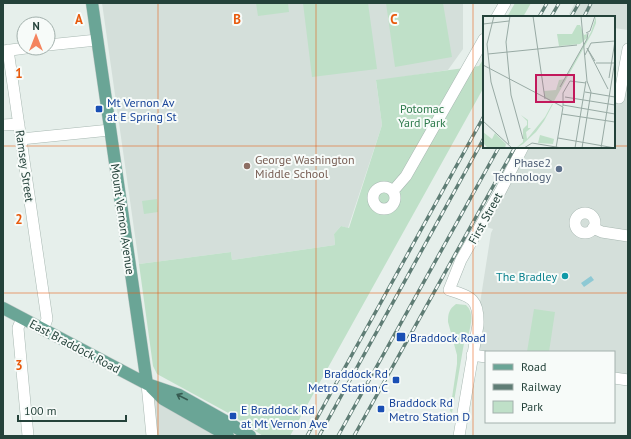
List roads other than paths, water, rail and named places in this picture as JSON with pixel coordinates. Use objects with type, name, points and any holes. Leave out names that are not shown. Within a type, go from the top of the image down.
[{"type":"main road","name":"Mount Vernon Avenue","points":[[92,3],[147,384]]},
{"type":"main road","name":"East Braddock Road","points":[[3,308],[147,384],[179,395],[250,436]]},
{"type":"main road","name":"East Braddock Road","points":[[147,384],[164,399],[228,436]]},
{"type":"street","points":[[498,16],[505,3]]},
{"type":"street","points":[[56,44],[97,40]]},
{"type":"street","points":[[393,191],[406,176],[483,41]]},
{"type":"street","points":[[6,50],[16,49]]},
{"type":"street","points":[[620,98],[628,49]]},
{"type":"street","name":"Ramsey Street","points":[[6,50],[19,124],[47,319],[43,330]]},
{"type":"street","points":[[3,125],[19,124]]},
{"type":"street","points":[[21,139],[110,130]]},
{"type":"street","name":"First Street","points":[[472,355],[478,325],[478,309],[470,298],[449,290],[461,260],[501,190],[522,148]]},
{"type":"street","points":[[593,228],[602,232],[628,236]]},
{"type":"street","points":[[22,318],[18,328],[28,436]]},
{"type":"street","points":[[458,436],[472,355],[485,357]]},
{"type":"street","points":[[615,378],[628,380]]},
{"type":"street","name":"Mount Vernon Avenue","points":[[147,384],[152,436]]},
{"type":"water","points":[[591,276],[594,280],[584,287],[581,283]]},
{"type":"railway","points":[[540,16],[547,3]]},
{"type":"railway","points":[[552,16],[559,3]]},
{"type":"railway","points":[[572,16],[579,3]]},
{"type":"railway","points":[[584,16],[591,3]]},
{"type":"railway","points":[[307,436],[483,118]]},
{"type":"railway","points":[[319,436],[483,140]]},
{"type":"railway","points":[[338,436],[498,148]]},
{"type":"railway","points":[[354,436],[514,148]]},
{"type":"place","name":"Mt Vernon Av at E Spring St","points":[[99,109]]},
{"type":"place","name":"George Washington Middle School","points":[[247,166]]},
{"type":"place","name":"Phase2 Technology","points":[[559,169]]},
{"type":"place","name":"The Bradley","points":[[565,276]]},
{"type":"place","name":"Braddock Road","points":[[401,337]]},
{"type":"place","name":"Braddock Rd Metro Station C","points":[[396,380]]},
{"type":"place","name":"Braddock Rd Metro Station D","points":[[381,409]]},
{"type":"place","name":"E Braddock Rd at Mt Vernon Ave","points":[[233,416]]},
{"type":"park label","name":"Potomac Yard Park","points":[[422,115]]}]
